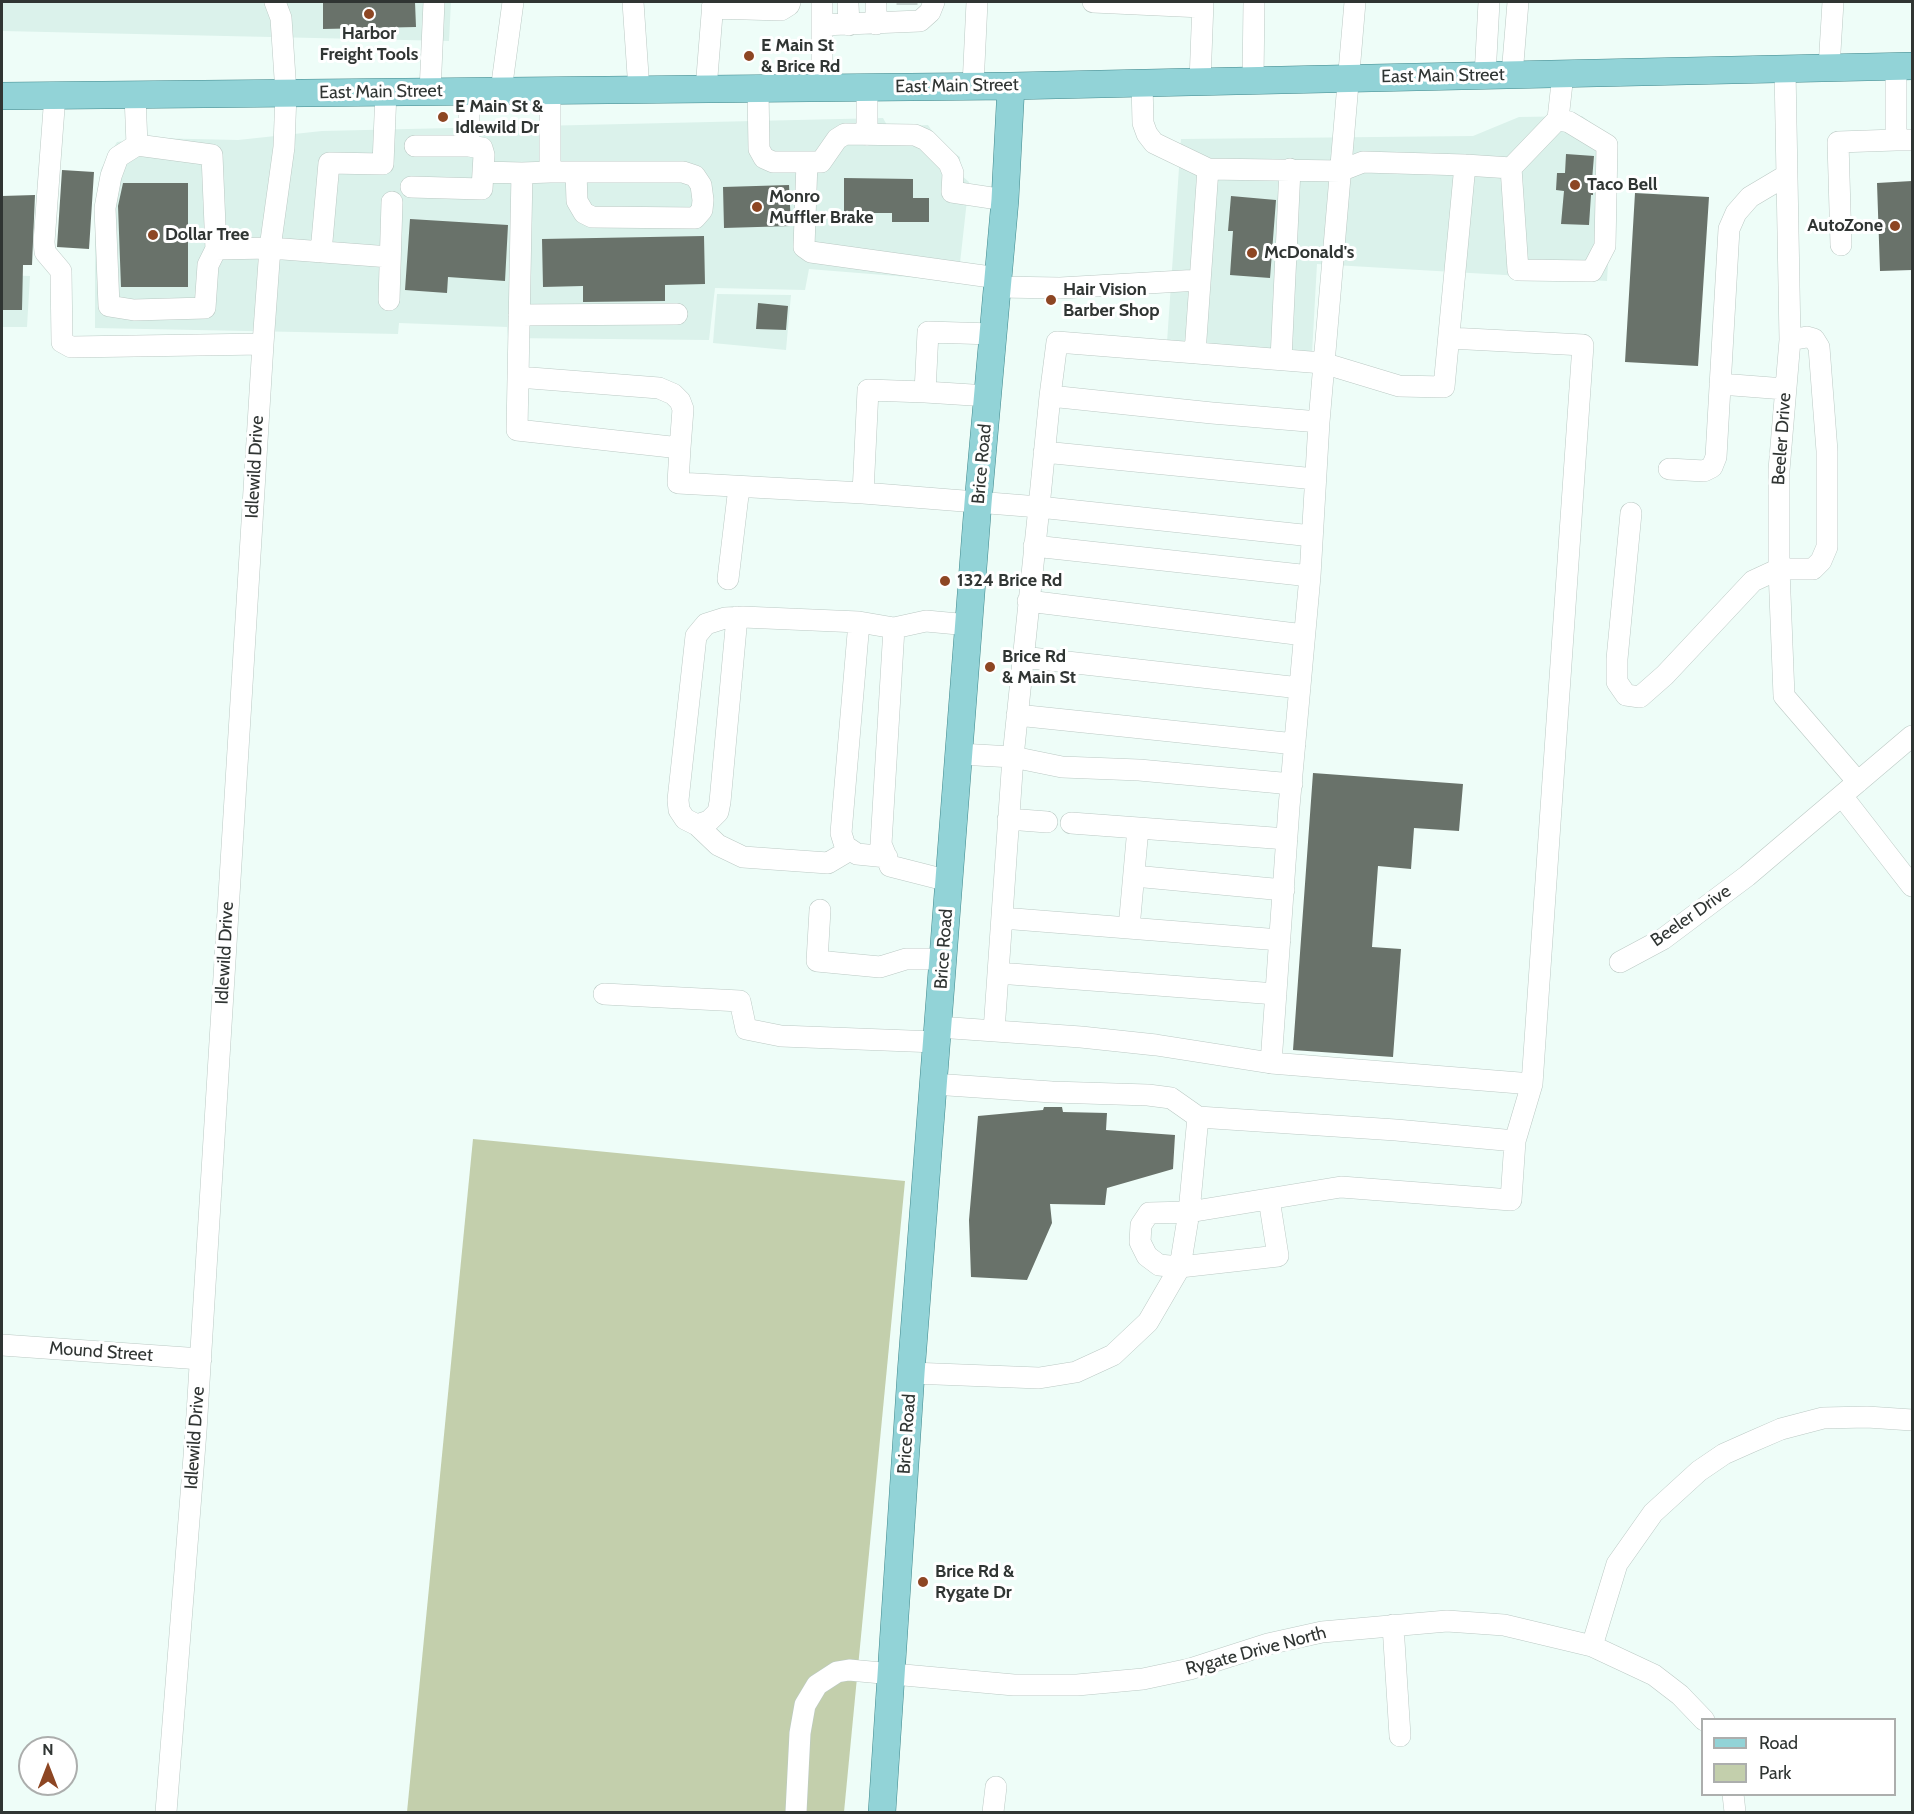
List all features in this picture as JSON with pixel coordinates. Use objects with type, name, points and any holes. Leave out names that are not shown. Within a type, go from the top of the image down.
[{"type":"main road","name":"East Main Street","points":[[2,96],[1011,86],[1904,66]]},
{"type":"main road","name":"Brice Road","points":[[882,1812],[911,1373],[978,503],[1005,200],[1011,86]]},
{"type":"street","name":"Idlewild Drive","points":[[166,1812],[201,1359],[263,345],[270,248],[284,147],[286,93],[280,18],[275,2]]},
{"type":"street","points":[[430,92],[434,2]]},
{"type":"street","points":[[501,91],[513,2]]},
{"type":"street","points":[[633,2],[639,90]]},
{"type":"street","points":[[706,89],[713,5],[781,10],[790,2]]},
{"type":"street","points":[[822,2],[822,88]]},
{"type":"street","points":[[822,25],[848,15],[907,13],[920,21],[930,12],[934,2]]},
{"type":"street","points":[[974,86],[977,2]]},
{"type":"street","points":[[1093,2],[1202,4],[1200,82]]},
{"type":"street","points":[[1253,80],[1254,2]]},
{"type":"street","points":[[1271,1063],[1287,839],[1310,576],[1318,422],[1355,2]]},
{"type":"street","points":[[1485,76],[1489,2]]},
{"type":"street","points":[[1512,75],[1518,2]]},
{"type":"street","points":[[1829,68],[1833,2]]},
{"type":"street","points":[[1841,245],[1838,142],[1904,140],[1904,66]]},
{"type":"street","name":"Beeler Drive","points":[[1785,69],[1790,340],[1779,470],[1779,569],[1784,696],[1850,789],[1912,886]]},
{"type":"street","points":[[1558,119],[1569,122],[1607,145],[1605,246],[1592,272],[1518,270],[1511,168],[1558,119],[1563,74]]},
{"type":"street","points":[[1142,83],[1143,123],[1147,134],[1154,143],[1208,169],[1340,171],[1363,162],[1511,168]]},
{"type":"street","points":[[867,87],[867,135]]},
{"type":"street","points":[[758,88],[759,149],[764,158],[772,162],[821,162],[837,139],[845,134],[915,135],[926,140],[949,163],[953,173],[952,192],[1005,200]]},
{"type":"street","points":[[469,146],[470,91]]},
{"type":"street","points":[[550,91],[550,172]]},
{"type":"street","points":[[321,252],[329,163],[383,164],[386,92]]},
{"type":"street","points":[[55,95],[47,183],[45,252],[61,271],[62,342],[71,347],[263,345]]},
{"type":"street","points":[[135,95],[137,145]]},
{"type":"street","points":[[137,145],[212,155],[216,249],[208,265],[205,308],[134,310],[108,306],[105,208],[111,176],[118,157],[137,145]]},
{"type":"street","points":[[411,187],[482,189],[484,155],[482,148],[478,146],[415,146]]},
{"type":"street","points":[[807,162],[804,247],[811,252],[998,282],[1060,288],[1200,280]]},
{"type":"street","points":[[994,1031],[1008,819],[1022,657],[1057,342],[1323,363],[1399,386],[1444,387],[1465,165]]},
{"type":"street","points":[[1195,353],[1208,169]]},
{"type":"street","points":[[1281,359],[1290,169]]},
{"type":"street","points":[[483,172],[522,173],[550,172],[576,172],[683,172],[695,176],[701,185],[702,210],[694,218],[592,217],[584,213],[577,201],[576,172]]},
{"type":"street","points":[[522,173],[516,430],[680,448]]},
{"type":"street","points":[[1669,469],[1704,471],[1712,466],[1716,457],[1729,229],[1736,213],[1750,197],[1787,175]]},
{"type":"street","points":[[389,300],[392,202]]},
{"type":"street","points":[[216,249],[270,248],[390,256]]},
{"type":"street","points":[[519,315],[676,314]]},
{"type":"street","points":[[925,392],[928,332],[993,334]]},
{"type":"street","points":[[1631,513],[1617,659],[1617,682],[1626,695],[1640,698],[1665,675],[1753,581],[1779,569],[1813,569],[1821,561],[1827,547],[1827,451],[1819,347],[1814,339],[1807,337],[1790,340]]},
{"type":"street","points":[[1269,1199],[1278,1256],[1180,1267],[1159,1265],[1146,1256],[1140,1242],[1140,1225],[1149,1213],[1189,1212],[1341,1187],[1511,1200],[1515,1141],[1532,1084],[1583,345],[1449,338]]},
{"type":"street","points":[[518,377],[659,388],[673,393],[683,409],[678,483],[863,493],[1039,507],[1312,536]]},
{"type":"street","points":[[1720,384],[1785,389]]},
{"type":"street","points":[[863,493],[868,390],[988,396]]},
{"type":"street","points":[[1050,396],[1318,422]]},
{"type":"street","points":[[1044,452],[1315,479]]},
{"type":"street","points":[[728,579],[739,487]]},
{"type":"street","points":[[1034,546],[1310,576]]},
{"type":"street","points":[[1028,602],[1304,635]]},
{"type":"street","points":[[850,850],[828,863],[743,857],[718,844],[697,825],[685,819],[679,810],[678,800],[696,636],[706,624],[737,617],[860,622],[894,628],[926,621],[969,625]]},
{"type":"street","points":[[697,825],[709,821],[718,812],[720,802],[737,617]]},
{"type":"street","points":[[860,622],[841,833],[845,846],[857,854],[887,857]]},
{"type":"street","points":[[894,628],[880,844],[890,866],[949,881]]},
{"type":"street","points":[[1022,657],[1300,688]]},
{"type":"street","points":[[1017,715],[1295,744]]},
{"type":"street","name":"Beeler Drive","points":[[1620,962],[1663,939],[1747,876],[1912,736]]},
{"type":"street","points":[[959,754],[1013,757],[1062,767],[1292,784]]},
{"type":"street","points":[[1008,819],[1047,822]]},
{"type":"street","points":[[1071,823],[1287,839]]},
{"type":"street","points":[[1129,928],[1138,828]]},
{"type":"street","points":[[1134,876],[1284,890]]},
{"type":"street","points":[[820,910],[817,961],[880,967],[906,959],[943,959]]},
{"type":"street","points":[[1002,918],[1280,940]]},
{"type":"street","points":[[998,973],[1276,994]]},
{"type":"street","points":[[604,994],[740,1001],[746,1029],[781,1036],[937,1035],[994,1031],[1156,1045],[1271,1063],[1532,1084]]},
{"type":"street","points":[[933,1084],[1052,1092],[1148,1095],[1171,1098],[1197,1117],[1396,1130],[1515,1141]]},
{"type":"street","points":[[911,1373],[1039,1378],[1076,1372],[1113,1355],[1148,1322],[1180,1267],[1189,1212],[1197,1117]]},
{"type":"street","name":"Mound Street","points":[[2,1345],[201,1359]]},
{"type":"street","points":[[1592,1646],[1617,1564],[1653,1513],[1699,1471],[1724,1455],[1781,1429],[1823,1418],[1867,1417],[1912,1420]]},
{"type":"street","name":"Rygate Drive North","points":[[796,1812],[800,1733],[805,1705],[817,1685],[837,1672],[849,1670],[1014,1685],[1077,1685],[1143,1679],[1190,1669],[1268,1644],[1322,1632],[1447,1621],[1504,1625],[1592,1646],[1654,1675],[1680,1695],[1703,1718]]},
{"type":"street","points":[[1393,1625],[1400,1736]]},
{"type":"street","points":[[993,1812],[996,1787]]},
{"type":"street","points":[[1733,1796],[1735,1812]]},
{"type":"shaded area","points":[[2,2],[451,2],[449,41],[2,31]]},
{"type":"shaded area","points":[[1582,116],[1615,141],[1607,281],[1317,264],[1312,353],[1167,342],[1181,139],[1473,136],[1519,117]]},
{"type":"shaded area","points":[[883,118],[888,127],[928,125],[941,144],[960,157],[961,175],[969,182],[958,281],[809,269],[805,290],[715,288],[709,340],[508,338],[507,327],[399,323],[398,334],[95,328],[95,210],[101,169],[117,142],[149,138],[238,140],[322,131]]},
{"type":"shaded area","points":[[2,275],[30,276],[27,327],[2,327]]},
{"type":"shaded area","points":[[717,294],[791,295],[786,350],[713,343]]},
{"type":"green space","points":[[473,1139],[905,1181],[844,1812],[407,1812]]},
{"type":"building","name":"Harbor Freight Tools","points":[[323,2],[415,2],[416,27],[323,29]]},
{"type":"building","name":"Taco Bell","points":[[1566,154],[1594,156],[1593,195],[1591,195],[1589,225],[1561,224],[1564,191],[1556,190],[1557,173],[1565,173]]},
{"type":"building","points":[[62,170],[94,172],[89,249],[57,247]]},
{"type":"building","points":[[844,178],[913,179],[913,198],[929,198],[929,222],[892,222],[892,213],[844,213]]},
{"type":"building","name":"AutoZone","points":[[1912,181],[1912,270],[1880,271],[1877,183]]},
{"type":"building","name":"Dollar Tree","points":[[123,183],[188,183],[188,287],[121,287],[118,206]]},
{"type":"building","name":"Monro Muffler Brake","points":[[789,185],[791,226],[724,228],[723,187]]},
{"type":"building","points":[[1635,193],[1709,197],[1698,366],[1625,362]]},
{"type":"building","points":[[35,195],[32,265],[23,265],[22,310],[2,310],[2,196]]},
{"type":"building","name":"McDonald's","points":[[1231,196],[1276,200],[1270,278],[1230,275],[1233,231],[1228,231]]},
{"type":"building","points":[[410,219],[508,225],[505,281],[448,277],[447,293],[405,290]]},
{"type":"building","points":[[704,236],[705,284],[665,285],[665,301],[583,302],[583,286],[543,287],[542,239]]},
{"type":"building","points":[[758,303],[788,306],[786,330],[756,329]]},
{"type":"building","points":[[1313,773],[1463,784],[1459,831],[1414,828],[1411,869],[1378,866],[1372,947],[1401,949],[1393,1057],[1293,1050]]},
{"type":"building","points":[[1044,1107],[1062,1107],[1063,1112],[1107,1113],[1106,1130],[1175,1135],[1173,1169],[1107,1188],[1105,1205],[1050,1204],[1052,1223],[1027,1280],[971,1277],[969,1220],[978,1116],[1043,1110]]},
{"type":"place","name":"Harbor Freight Tools","points":[[369,14]]},
{"type":"place","name":"E Main St & Brice Rd","points":[[749,56]]},
{"type":"place","name":"E Main St & Idlewild Dr","points":[[443,117]]},
{"type":"place","name":"Taco Bell","points":[[1575,185]]},
{"type":"place","name":"Monro Muffler Brake","points":[[757,207]]},
{"type":"place","name":"AutoZone","points":[[1895,226]]},
{"type":"place","name":"Dollar Tree","points":[[153,235]]},
{"type":"place","name":"McDonald's","points":[[1252,253]]},
{"type":"place","name":"Hair Vision Barber Shop","points":[[1051,300]]},
{"type":"place","name":"1324 Brice Rd","points":[[945,581]]},
{"type":"place","name":"Brice Rd & Main St","points":[[990,667]]},
{"type":"place","name":"Brice Rd & Rygate Dr","points":[[923,1582]]}]
